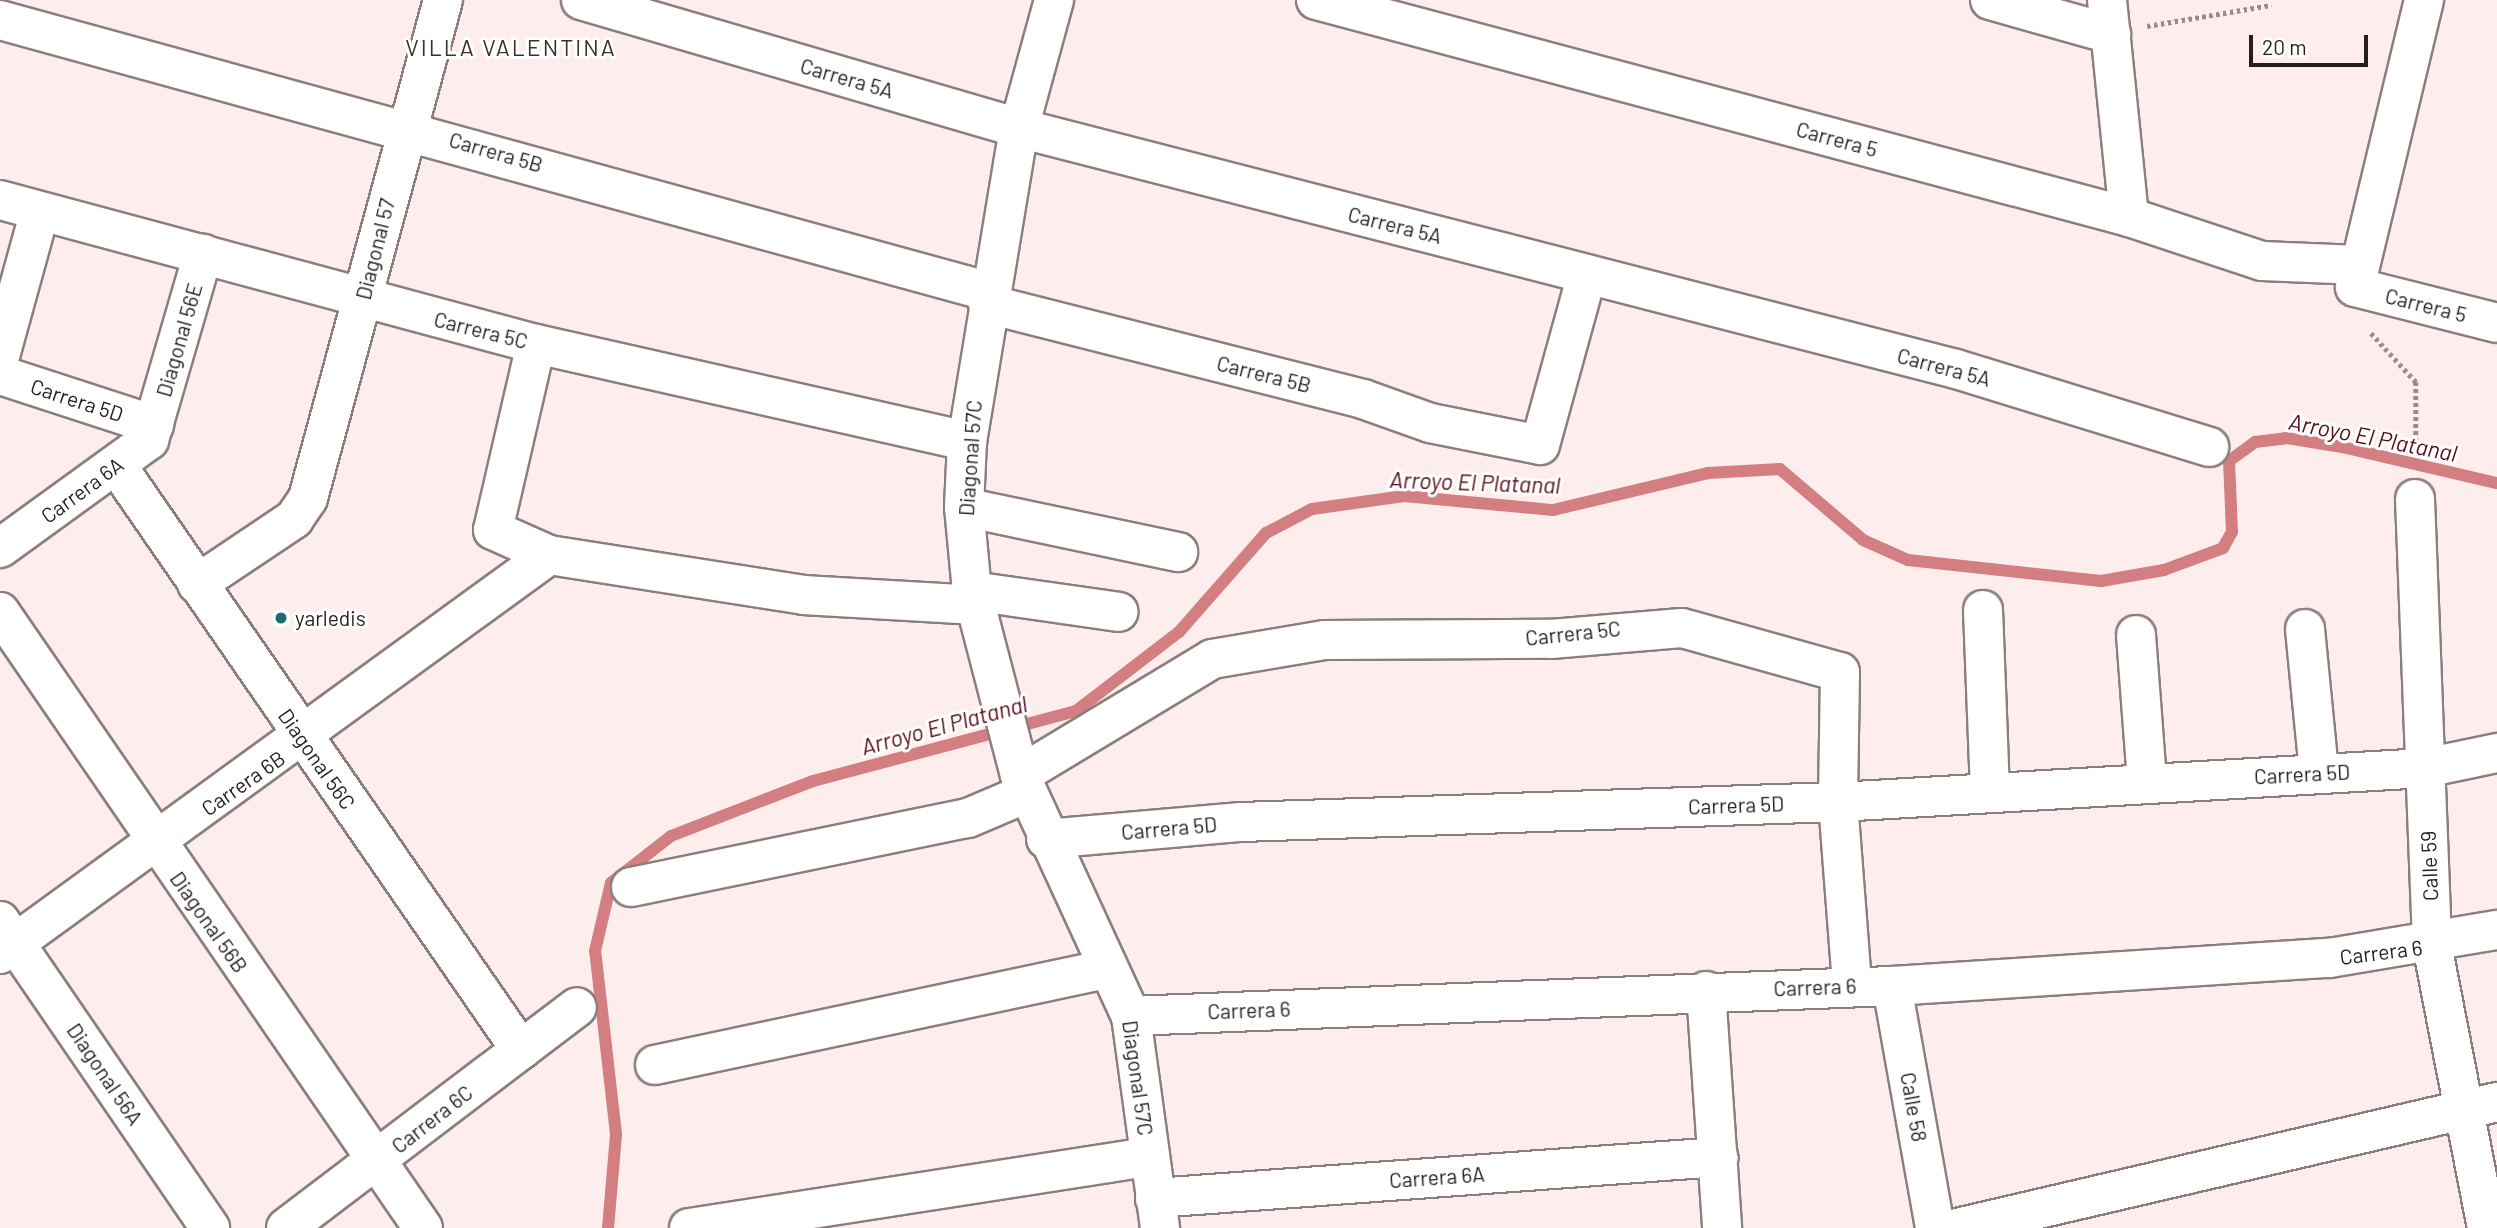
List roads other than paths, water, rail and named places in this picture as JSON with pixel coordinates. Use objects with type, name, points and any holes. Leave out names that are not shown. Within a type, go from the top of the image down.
[{"type":"street","name":"Diagonal 57","points":[[197,584],[294,519],[308,498],[363,300],[405,126],[443,0]]},
{"type":"street","name":"Carrera 5A","points":[[581,0],[1019,128],[1956,369],[2209,447]]},
{"type":"street","name":"Diagonal 57C","points":[[1054,0],[1019,128],[967,441],[964,508],[974,598],[1007,709],[1021,773],[1046,839],[1131,1016],[1158,1213]]},
{"type":"street","name":"Carrera 5","points":[[1316,0],[2129,217],[2262,261],[2357,276],[2497,323]]},
{"type":"street","points":[[1990,0],[2109,17],[2129,217]]},
{"type":"street","points":[[2357,276],[2424,0]]},
{"type":"street","name":"Carrera 5B","points":[[0,20],[405,126],[989,298],[1363,399],[1430,423],[1540,445],[1587,274]]},
{"type":"street","name":"Carrera 5C","points":[[0,200],[363,300],[536,344],[967,441]]},
{"type":"street","points":[[0,356],[40,211]]},
{"type":"street","name":"Diagonal 56E","points":[[154,425],[203,254]]},
{"type":"street","points":[[536,344],[493,530],[549,555],[803,595],[974,598],[1119,612]]},
{"type":"street","name":"Carrera 5D","points":[[0,375],[154,425]]},
{"type":"street","name":"Carrera 6A","points":[[0,548],[117,466],[149,440],[154,425]]},
{"type":"street","name":"Diagonal 56C","points":[[117,466],[303,740],[521,1050]]},
{"type":"street","name":"Calle 59","points":[[2415,499],[2432,945],[2480,1106],[2487,1228]]},
{"type":"street","points":[[964,508],[1178,552]]},
{"type":"street","name":"Carrera 6B","points":[[5,939],[155,845],[303,740],[549,555]]},
{"type":"street","points":[[1983,610],[1990,793]]},
{"type":"street","name":"Diagonal 56B","points":[[0,612],[155,845],[423,1228]]},
{"type":"street","name":"Carrera 5C","points":[[1021,773],[1212,659],[1324,640],[1551,639],[1682,628],[1840,672],[1838,802],[1852,985]]},
{"type":"street","points":[[2305,629],[2319,773]]},
{"type":"street","points":[[2136,635],[2147,783]]},
{"type":"street","name":"Carrera 5D","points":[[1046,839],[1241,821],[1838,802],[2425,768],[2497,753]]},
{"type":"street","points":[[631,887],[968,818],[1021,773]]},
{"type":"street","name":"Carrera 6","points":[[1131,1016],[1706,990],[1892,986],[2432,945],[2497,930]]},
{"type":"street","name":"Diagonal 56A","points":[[5,939],[210,1228]]},
{"type":"street","points":[[655,1065],[1108,969]]},
{"type":"street","name":"Calle 58","points":[[1892,986],[1935,1228]]},
{"type":"street","points":[[1706,990],[1722,1228]]},
{"type":"street","name":"Carrera 6C","points":[[286,1228],[377,1162],[577,1007]]},
{"type":"street","points":[[1957,1228],[2480,1106]]},
{"type":"street","points":[[714,1226],[1150,1157]]},
{"type":"street","name":"Carrera 6A","points":[[1158,1213],[1719,1157]]},
{"type":"waterway","name":"Arroyo El Platanal","points":[[608,1228],[616,1134],[595,951],[611,883],[671,836],[813,781],[1076,711],[1179,632],[1266,533],[1312,509],[1404,496],[1553,510],[1708,473],[1780,469],[1863,540],[1908,560],[2101,581],[2164,570],[2223,548],[2232,532],[2229,461],[2255,442],[2286,438],[2342,447],[2497,483]]},
{"type":"place","name":"yarledis","points":[[281,618]]},
{"type":"district","name":"VILLA VALENTINA","points":[[511,47]]}]
